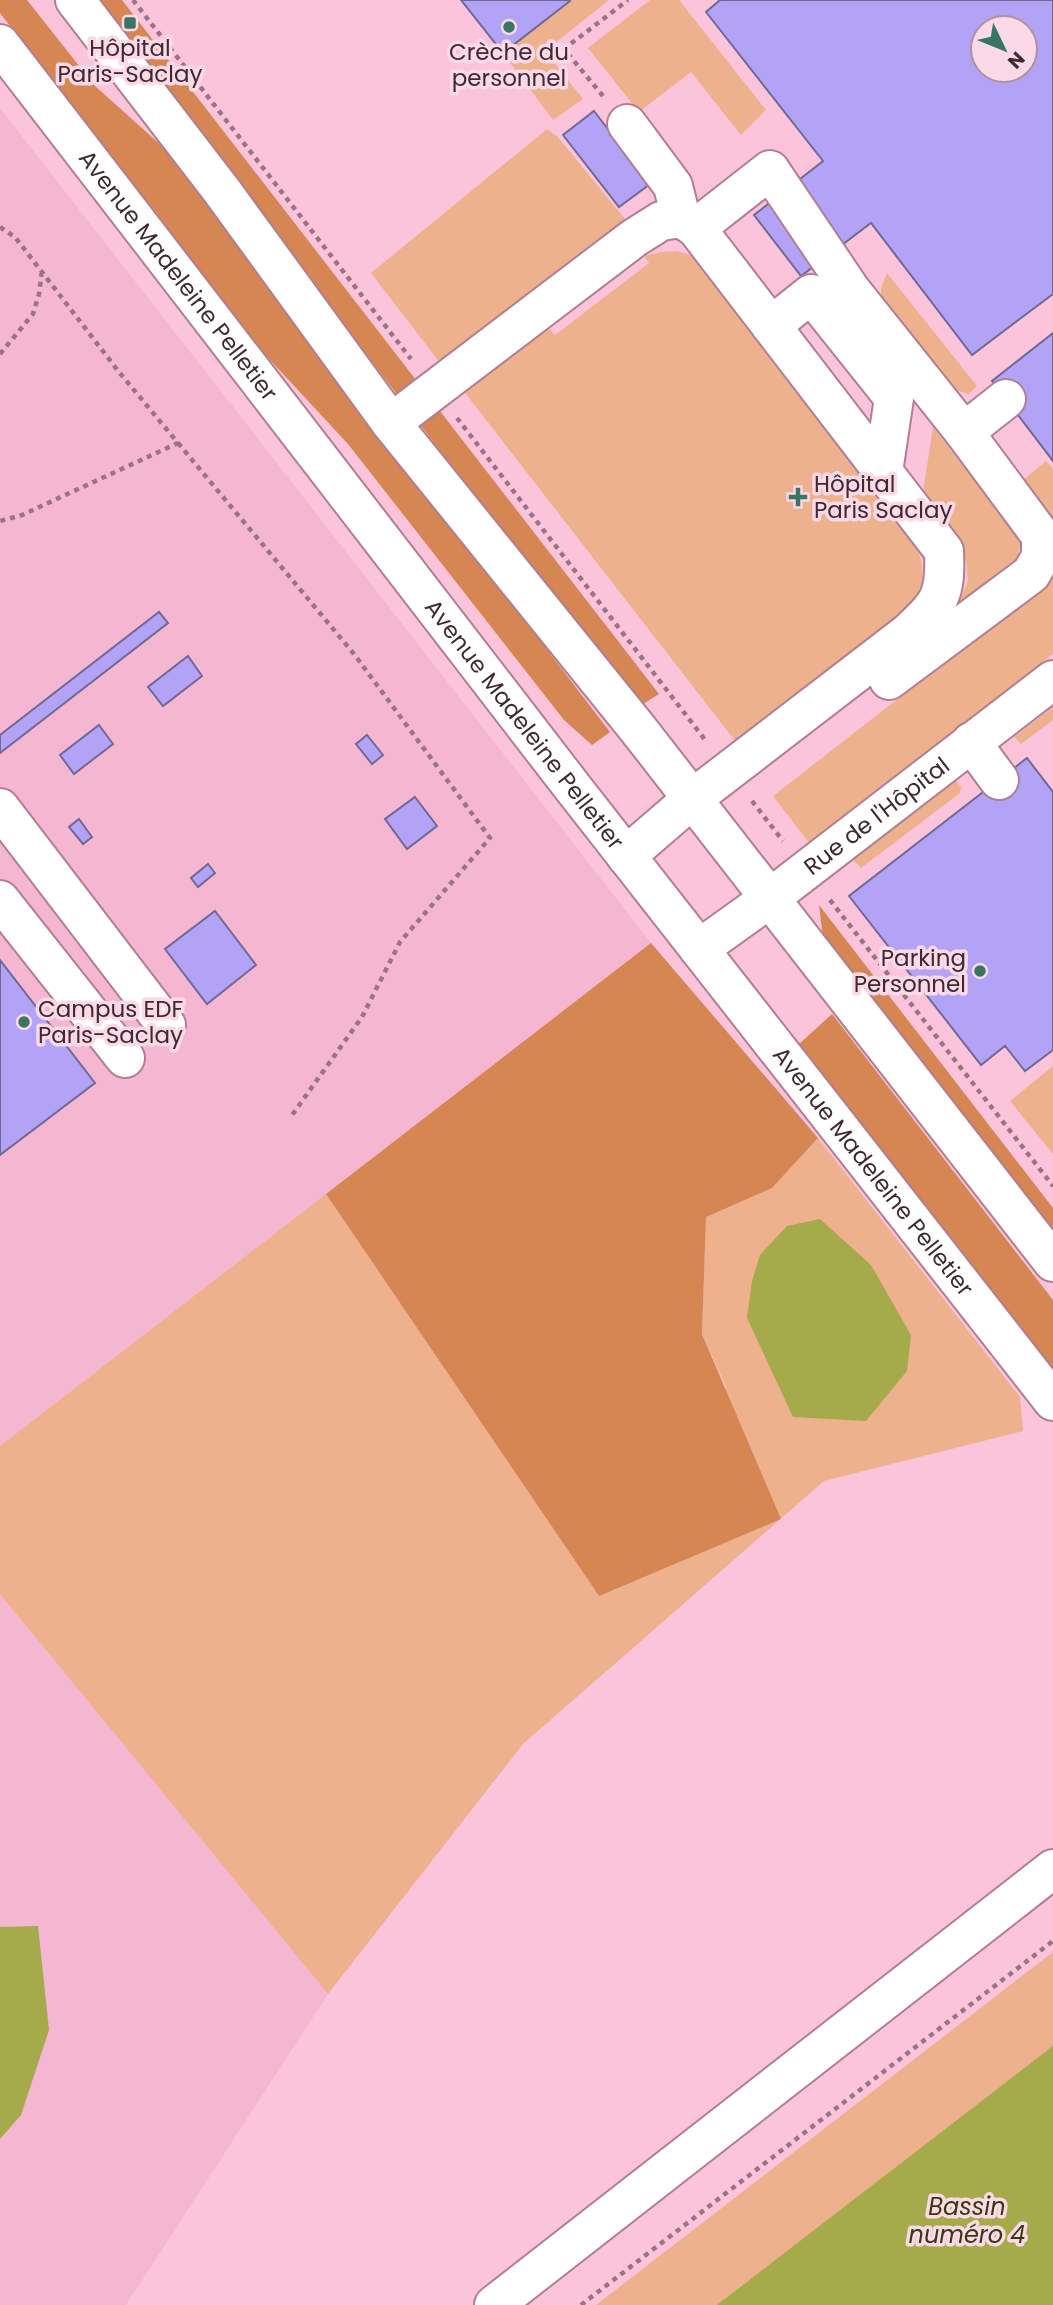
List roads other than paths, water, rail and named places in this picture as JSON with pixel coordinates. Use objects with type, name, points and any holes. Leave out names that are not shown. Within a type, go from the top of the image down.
[{"type":"street","points":[[75,0],[222,191],[391,423],[770,898],[1053,1262]]},
{"type":"street","name":"Avenue Madeleine Pelletier","points":[[0,44],[631,862],[1053,1401]]},
{"type":"street","points":[[627,124],[673,186],[688,223],[944,551],[945,579],[935,608],[735,780]]},
{"type":"street","points":[[391,423],[634,237],[661,221],[688,223],[770,170],[850,289],[964,432],[1041,536],[1041,557],[1031,574],[735,780],[631,862]]},
{"type":"street","points":[[771,326],[811,294],[894,398],[883,472]]},
{"type":"street","points":[[964,432],[1006,400]]},
{"type":"street","name":"Rue de l'Hôpital","points":[[699,948],[770,898],[1053,680]]},
{"type":"street","points":[[971,742],[999,780]]},
{"type":"street","points":[[0,808],[166,1025]]},
{"type":"street","points":[[0,900],[125,1058]]},
{"type":"street","points":[[494,2305],[1053,1869]]},
{"type":"water","points":[[820,1219],[871,1265],[911,1335],[907,1371],[866,1421],[793,1417],[747,1318],[752,1281],[760,1255],[787,1226]]},
{"type":"water","points":[[38,1926],[49,2030],[21,2115],[0,2139],[0,1927]]},
{"type":"water","name":"Bassin numéro 4","points":[[1053,2046],[1053,2305],[717,2305]]},
{"type":"place","name":"Hôpital Paris-Saclay","points":[[130,23]]},
{"type":"place","name":"Crèche du personnel","points":[[509,27]]},
{"type":"place","name":"Hôpital Paris Saclay","points":[[798,497]]},
{"type":"place","name":"Parking Personnel","points":[[980,971]]},
{"type":"place","name":"Campus EDF Paris-Saclay","points":[[24,1022]]}]
